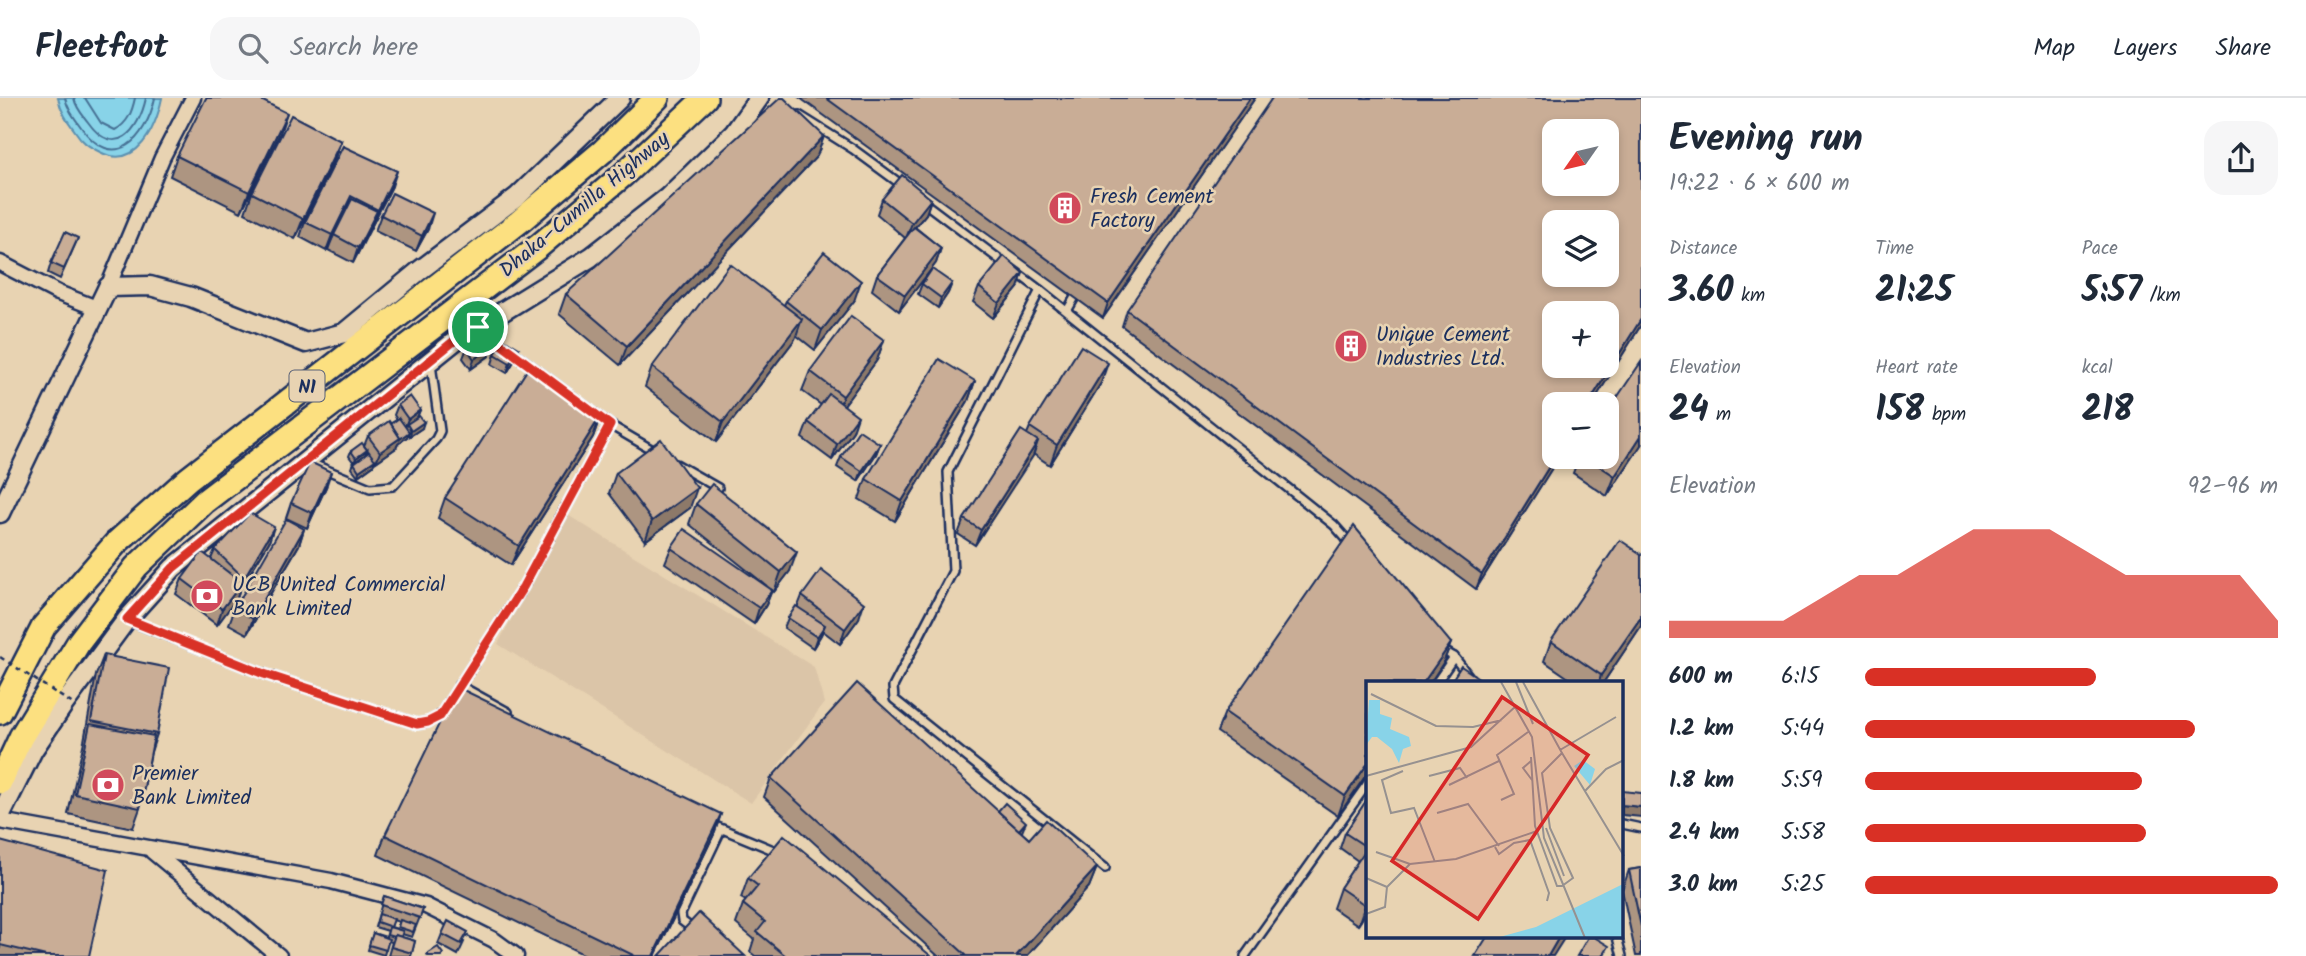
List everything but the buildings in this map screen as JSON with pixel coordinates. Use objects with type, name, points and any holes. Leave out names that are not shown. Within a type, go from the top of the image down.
[{"type":"highway","name":"Dhaka–Cumilla Highway","points":[[0,679],[116,543],[188,479],[519,222],[603,151],[657,98]]},
{"type":"highway","name":"Dhaka–Cumilla Highway","points":[[0,782],[21,737],[79,642],[136,567],[205,501],[539,246],[623,175],[705,98]]},
{"type":"highway","name":"Dhaka–Cumilla Highway","points":[[0,712],[44,626]]},
{"type":"street","points":[[0,513],[99,309],[162,158],[193,98]]},
{"type":"street","points":[[108,287],[150,286],[191,297],[306,343],[326,340],[344,333],[419,271],[517,197],[620,98]]},
{"type":"street","points":[[516,956],[494,940],[426,906],[331,881],[151,850],[0,819],[33,750],[127,619],[173,568],[454,341],[591,257],[668,197],[734,133],[759,98]]},
{"type":"street","points":[[0,263],[58,293],[99,309]]},
{"type":"street","points":[[151,850],[279,956]]},
{"type":"lane","points":[[795,113],[853,149],[908,190]]},
{"type":"lane","points":[[919,199],[1041,290],[1334,525],[1359,555]]},
{"type":"lane","points":[[1067,311],[1086,279]]},
{"type":"lane","points":[[1041,290],[948,472],[953,571],[893,687],[894,699],[1105,868]]},
{"type":"lane","points":[[478,327],[610,425],[658,453]]},
{"type":"lane","points":[[305,461],[370,488],[393,486],[436,439],[440,431],[430,360]]},
{"type":"lane","points":[[127,619],[264,674],[417,724],[428,722],[440,716],[523,587],[610,425]]},
{"type":"lane","points":[[670,460],[718,488]]},
{"type":"lane","points":[[1435,645],[1454,657],[1472,681]]},
{"type":"lane","points":[[1437,681],[1454,657]]},
{"type":"lane","points":[[459,685],[519,718]]},
{"type":"lane","points":[[1245,956],[1366,786]]},
{"type":"lane","points":[[697,817],[721,830],[789,858]]},
{"type":"lane","points":[[703,938],[682,920],[681,914],[721,830]]},
{"type":"lane","points":[[1618,939],[1622,956]]},
{"type":"path","points":[[0,657],[76,706]]},
{"type":"shaded area","points":[[566,514],[814,667],[824,703],[751,803],[498,644]]},
{"type":"water","points":[[58,98],[162,98],[150,133],[143,143],[124,156],[113,156],[100,152],[83,141],[65,116]]},
{"type":"place","name":"Fresh Cement Factory","points":[[1065,208]]},
{"type":"place","name":"Unique Cement Industries Ltd.","points":[[1351,346]]},
{"type":"place","name":"UCB United Commercial Bank Limited","points":[[207,596]]},
{"type":"place","name":"Premier Bank Limited","points":[[108,785]]},
{"type":"route","points":[[478,327],[610,425],[523,587],[440,716],[417,724],[264,674],[127,619],[173,568],[454,341],[478,327]]}]
